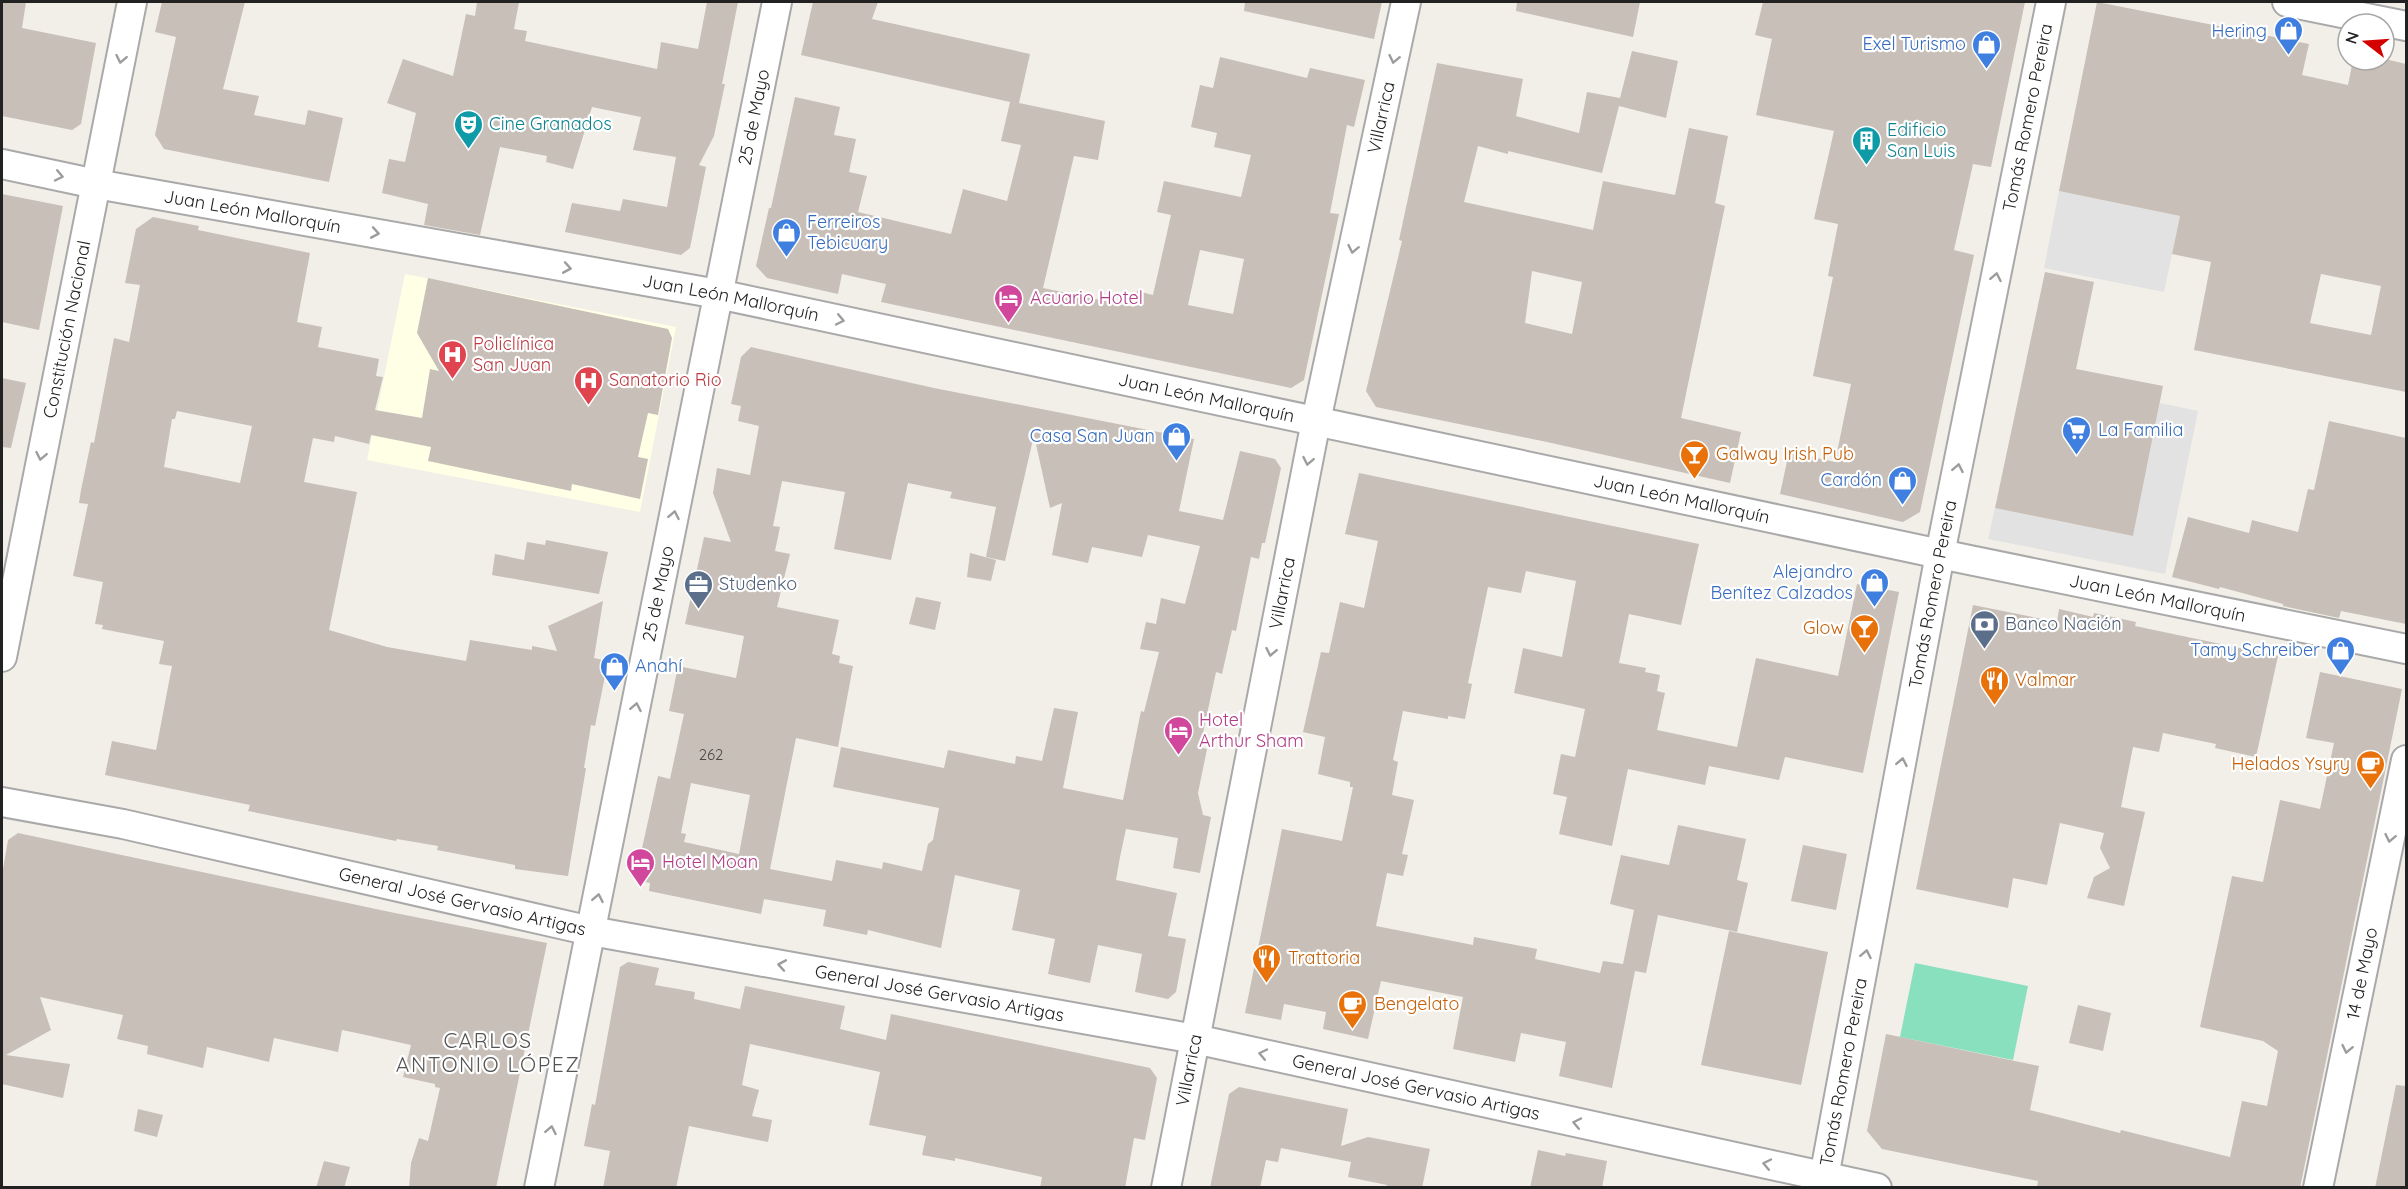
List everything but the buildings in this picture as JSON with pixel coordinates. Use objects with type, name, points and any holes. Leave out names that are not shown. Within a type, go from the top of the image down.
[{"type":"street","name":"Constitución Nacional","points":[[2,657],[132,2]]},
{"type":"street","name":"25 de Mayo","points":[[539,1188],[777,2]]},
{"type":"street","name":"Villarrica","points":[[1166,1188],[1316,421],[1406,2]]},
{"type":"street","name":"Tomás Romero Pereira","points":[[1823,1182],[1940,554],[2052,2]]},
{"type":"street","points":[[2287,2],[2406,26]]},
{"type":"street","name":"Juan León Mallorquín","points":[[2,164],[96,184],[718,294],[1940,554],[2406,649]]},
{"type":"street","name":"14 de Mayo","points":[[2318,1188],[2406,760]]},
{"type":"street","name":"General José Gervasio Artigas","points":[[2,802],[123,824],[591,931],[1195,1040],[1823,1182],[1877,1188]]},
{"type":"shaded area","points":[[2059,191],[2180,216],[2164,292],[2044,268]]},
{"type":"shaded area","points":[[405,274],[676,327],[640,512],[367,460]]},
{"type":"shaded area","points":[[2160,403],[2198,411],[2165,574],[1988,539],[1995,508],[2133,536]]},
{"type":"green space","points":[[1915,963],[2028,986],[2013,1060],[1900,1037]]},
{"type":"place","name":"Hering","points":[[2288,56]]},
{"type":"place","name":"Exel Turismo","points":[[1987,70]]},
{"type":"place","name":"Cine Granados","points":[[468,150]]},
{"type":"place","name":"Edificio San Luis","points":[[1866,166]]},
{"type":"place","name":"Ferreiros Tebicuary","points":[[786,258]]},
{"type":"place","name":"Acuario Hotel","points":[[1009,324]]},
{"type":"place","name":"Policlínica San Juan","points":[[452,380]]},
{"type":"place","name":"Sanatorio Rio","points":[[588,406]]},
{"type":"place","name":"La Familia","points":[[2077,456]]},
{"type":"place","name":"Casa San Juan","points":[[1176,462]]},
{"type":"place","name":"Galway Irish Pub","points":[[1695,480]]},
{"type":"place","name":"Cardón","points":[[1903,506]]},
{"type":"place","name":"Alejandro Benítez Calzados","points":[[1874,608]]},
{"type":"place","name":"Studenko","points":[[698,610]]},
{"type":"place","name":"Banco Nación","points":[[1984,650]]},
{"type":"place","name":"Glow","points":[[1865,654]]},
{"type":"place","name":"Tamy Schreiber","points":[[2341,676]]},
{"type":"place","name":"Anahí","points":[[614,692]]},
{"type":"place","name":"Valmar","points":[[1994,706]]},
{"type":"place","name":"Hotel Arthur Sham","points":[[1178,756]]},
{"type":"place","name":"Helados Ysyry","points":[[2371,790]]},
{"type":"place","name":"Hotel Moan","points":[[641,888]]},
{"type":"place","name":"Trattoria","points":[[1267,984]]},
{"type":"place","name":"Bengelato","points":[[1353,1030]]},
{"type":"district","name":"CARLOS ANTONIO LÓPEZ","points":[[488,1053]]}]
